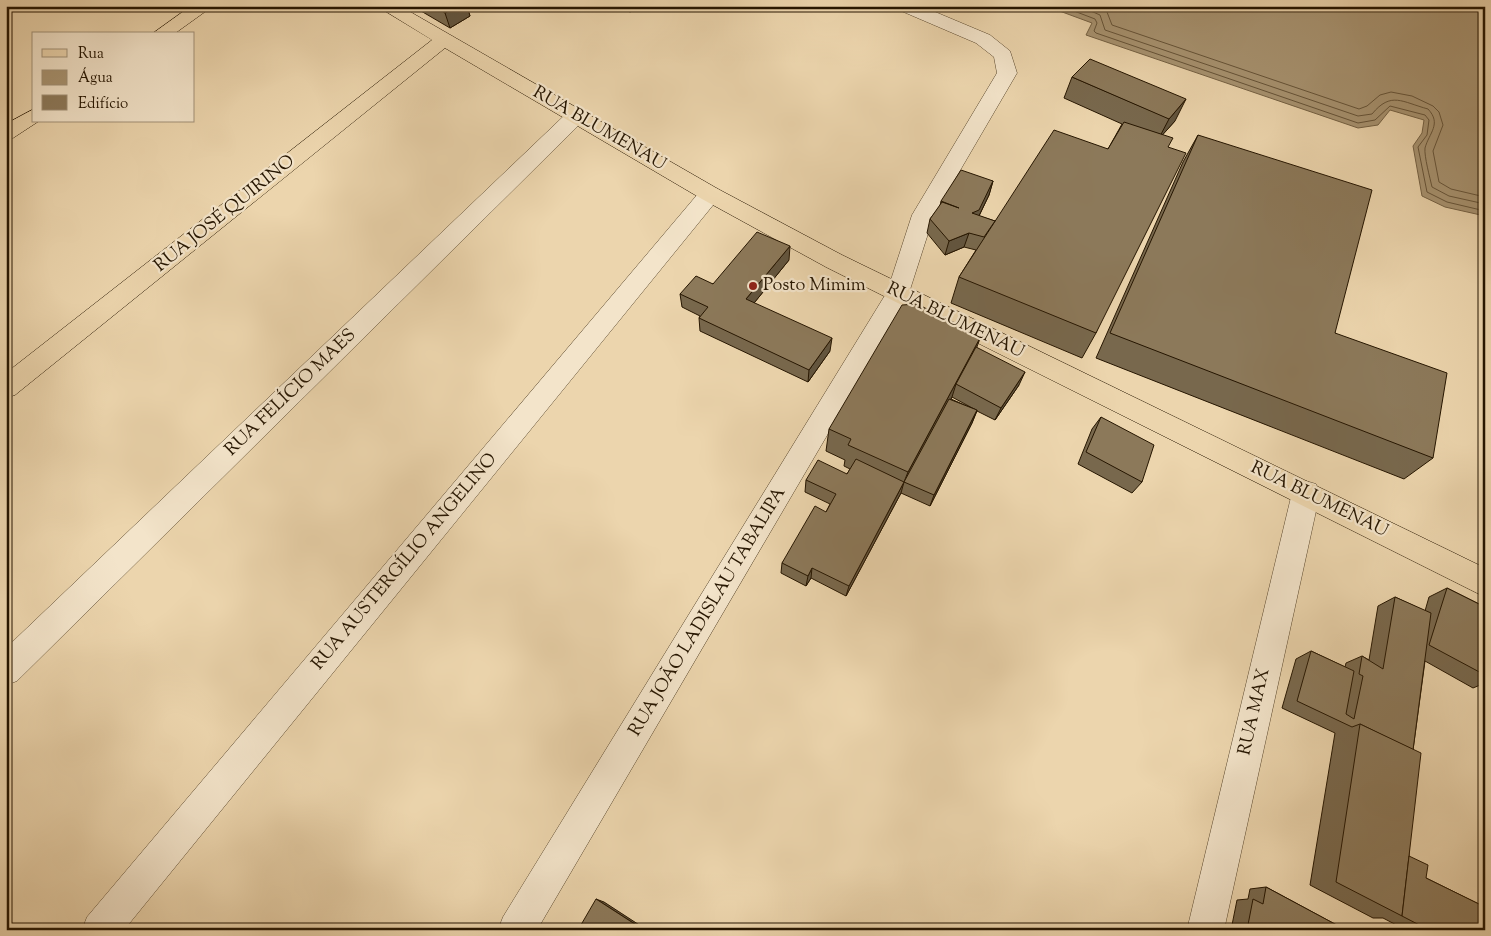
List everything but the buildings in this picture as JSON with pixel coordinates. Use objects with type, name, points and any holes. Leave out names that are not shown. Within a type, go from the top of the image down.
[{"type":"main road","points":[[164,32],[204,6]]},
{"type":"main road","name":"RUA BLUMENAU","points":[[386,6],[710,194],[899,294],[1485,583]]},
{"type":"main road","name":"RUA JOSÉ QUIRINO","points":[[6,388],[444,40]]},
{"type":"main road","points":[[6,133],[32,116]]},
{"type":"street","name":"RUA JOÃO LADISLAU TABALIPA","points":[[516,930],[899,294],[923,215],[1007,73],[1003,55],[982,39],[906,6]]},
{"type":"street","name":"RUA FELÍCIO MAES","points":[[6,670],[576,116]]},
{"type":"street","name":"RUA AUSTERGÍLIO ANGELINO","points":[[100,930],[710,194]]},
{"type":"street","name":"RUA MAX","points":[[1205,930],[1306,494]]},
{"type":"water","points":[[1046,6],[1485,6],[1485,216],[1445,207],[1422,196],[1413,146],[1422,133],[1424,120],[1390,110],[1378,125],[1358,128],[1086,35],[1092,23]]},
{"type":"place","name":"Posto Mimim","points":[[753,286]]}]
